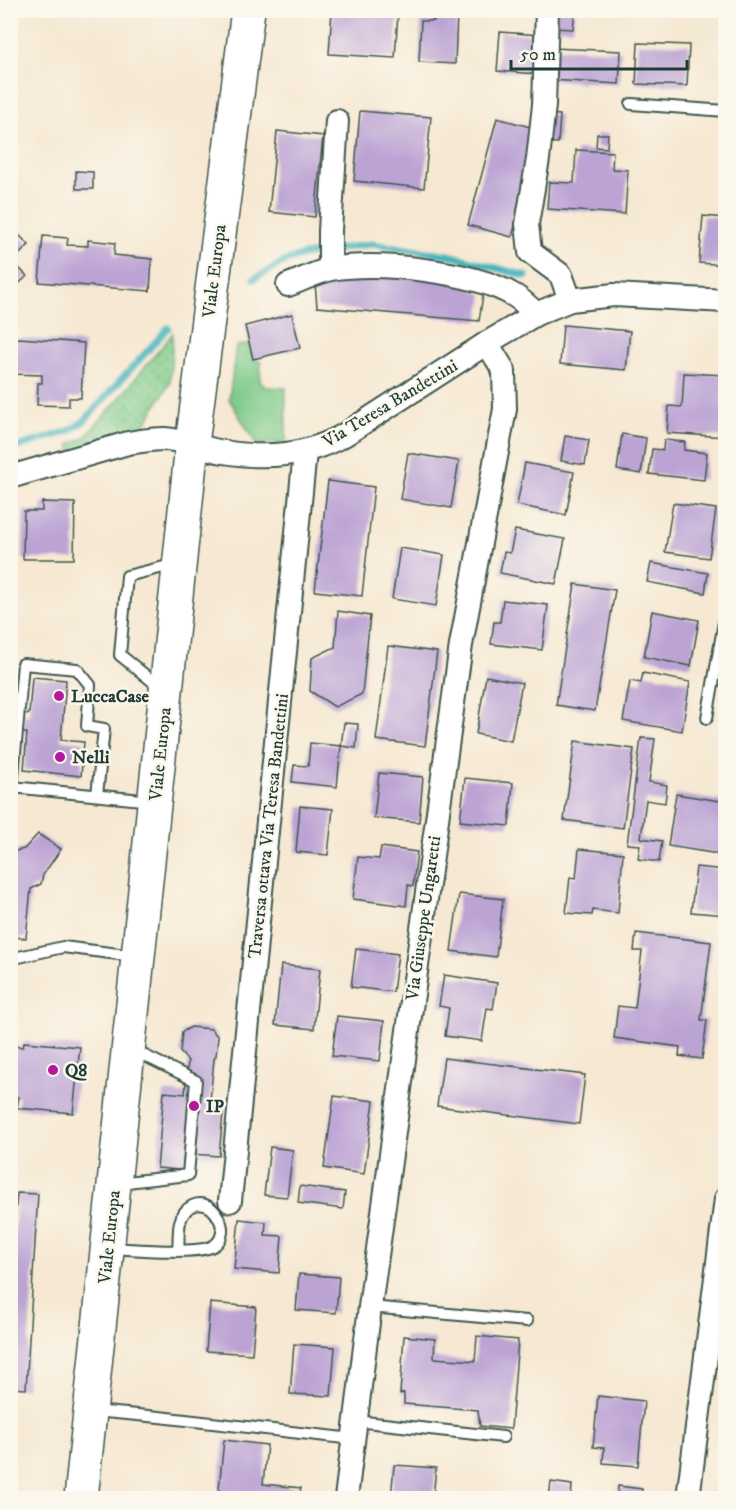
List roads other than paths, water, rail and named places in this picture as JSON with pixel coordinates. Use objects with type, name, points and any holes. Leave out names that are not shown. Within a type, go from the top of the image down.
[{"type":"main road","name":"Viale Europa","points":[[81,1498],[192,444],[248,10]]},
{"type":"street","points":[[547,10],[544,105],[527,224],[530,252],[561,275],[570,300]]},
{"type":"street","points":[[330,269],[330,230],[337,121]]},
{"type":"street","points":[[288,285],[330,269],[366,267],[426,270],[481,281],[516,296],[536,314]]},
{"type":"street","name":"Via Teresa Bandettini","points":[[10,477],[128,443],[166,439],[221,452],[250,455],[305,452],[328,444],[344,435],[536,314],[570,300],[614,295],[726,301]]},
{"type":"street","name":"Via Giuseppe Ungaretti","points":[[346,1498],[461,645],[505,409],[504,371],[487,343]]},
{"type":"street","name":"Traversa ottava Via Teresa Bandettini","points":[[230,1201],[305,452]]},
{"type":"street","points":[[688,1498],[717,1329],[726,1199]]},
{"type":"lane","points":[[631,104],[726,111]]},
{"type":"lane","points":[[166,693],[120,655],[126,587],[128,576],[179,563]]},
{"type":"lane","points":[[706,718],[726,611]]},
{"type":"lane","points":[[97,795],[104,729],[87,726],[90,685],[77,669],[23,664],[12,786],[97,795],[155,801]]},
{"type":"lane","points":[[10,959],[63,947],[139,956]]},
{"type":"lane","points":[[115,1183],[188,1175],[196,1081],[129,1048]]},
{"type":"lane","points":[[107,1248],[178,1250],[200,1250],[210,1247],[220,1240],[222,1226],[215,1212],[205,1204],[197,1203],[188,1208],[179,1224],[178,1250]]},
{"type":"lane","points":[[370,1307],[527,1321]]},
{"type":"lane","points":[[91,1411],[355,1430],[503,1437]]},
{"type":"waterway","points":[[254,279],[284,262],[303,255],[371,244],[449,255],[526,276]]},
{"type":"waterway","points":[[10,449],[69,431],[84,421],[168,328]]},
{"type":"place","name":"LuccaCase","points":[[59,696]]},
{"type":"place","name":"Nelli","points":[[60,757]]},
{"type":"place","name":"Q8","points":[[53,1070]]},
{"type":"place","name":"IP","points":[[194,1106]]}]
